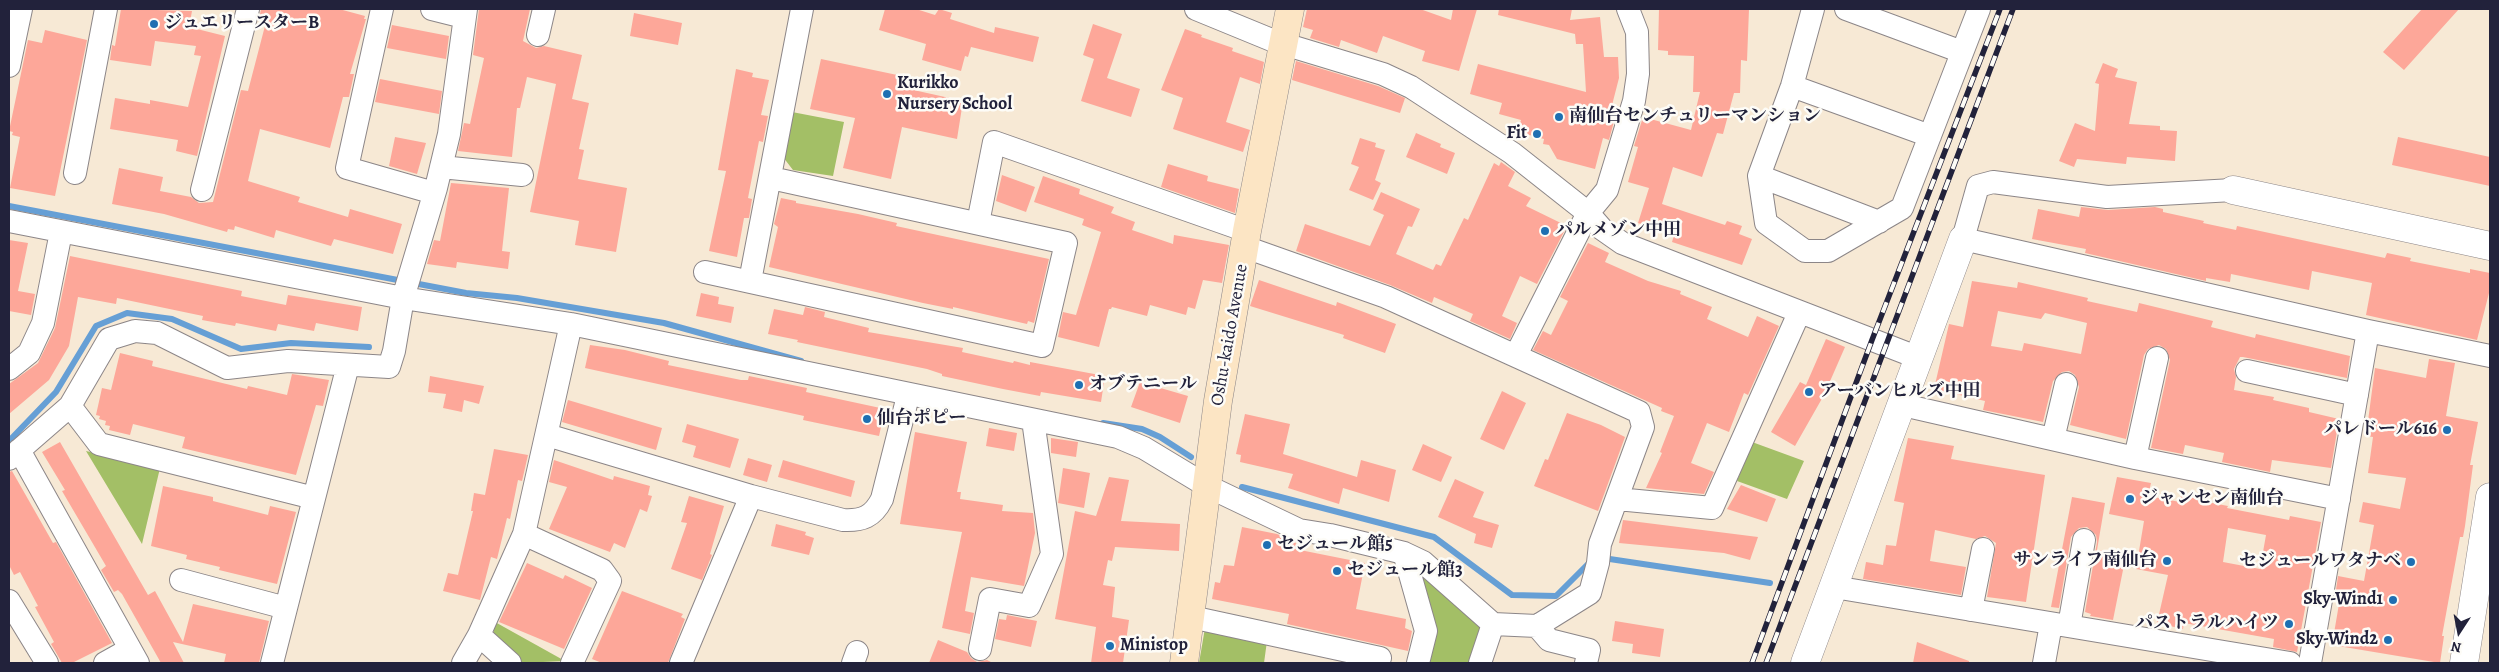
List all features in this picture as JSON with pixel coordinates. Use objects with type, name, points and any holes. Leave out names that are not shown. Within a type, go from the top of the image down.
[{"type":"main road","name":"Oshu-kaido Avenue","points":[[1184,663],[1218,401],[1246,239],[1290,9]]},
{"type":"street","points":[[9,66],[21,9]]},
{"type":"street","points":[[75,173],[106,9]]},
{"type":"street","points":[[202,190],[248,9]]},
{"type":"street","points":[[382,9],[347,168],[434,193]]},
{"type":"street","points":[[105,663],[134,656],[14,454],[70,406],[109,339],[135,331],[157,333],[227,368],[288,362],[389,367],[407,285],[441,167],[457,80],[465,13],[432,9]]},
{"type":"street","points":[[538,34],[544,9]]},
{"type":"street","points":[[750,281],[802,9]]},
{"type":"street","points":[[1196,9],[1283,43],[1383,74],[1411,87],[1512,153],[1588,213],[1602,229],[1622,243],[1920,358]]},
{"type":"street","points":[[1516,355],[1588,213],[1607,190],[1634,102],[1638,74],[1637,32],[1628,9]]},
{"type":"street","points":[[1813,9],[1792,86],[1759,176],[1766,223],[1805,251],[1828,251],[1902,208],[1979,9]]},
{"type":"street","points":[[1846,9],[1962,52]]},
{"type":"street","points":[[1792,86],[1930,136]]},
{"type":"street","points":[[9,221],[62,232],[407,285],[571,324],[908,396],[1118,437],[1144,448],[1207,486],[1299,530],[1330,535],[1404,553],[1423,562],[1493,624],[1537,626],[1590,593],[1599,554],[1643,427],[1639,412],[1386,297],[1246,239],[994,142],[978,223]]},
{"type":"street","points":[[441,167],[522,175]]},
{"type":"street","points":[[1759,176],[1879,222]]},
{"type":"street","points":[[705,272],[1042,346],[1066,243],[771,178]]},
{"type":"street","points":[[1805,663],[1903,405],[1963,239],[1978,186],[1993,182],[2107,197],[2233,190],[2490,246]]},
{"type":"street","points":[[9,368],[29,353],[43,322],[62,232]]},
{"type":"street","points":[[1963,239],[2368,331],[2490,356]]},
{"type":"street","points":[[1617,499],[1712,508],[1800,313]]},
{"type":"street","points":[[463,663],[478,635],[524,534],[571,324]]},
{"type":"street","points":[[2310,663],[2368,331]]},
{"type":"street","points":[[2135,458],[2156,358]]},
{"type":"street","points":[[272,663],[348,365]]},
{"type":"street","points":[[2247,372],[2357,395]]},
{"type":"street","points":[[2054,439],[2066,384]]},
{"type":"street","points":[[547,435],[751,496],[843,520],[857,520],[877,510],[882,499],[908,396]]},
{"type":"street","points":[[1903,405],[2135,458],[2339,499]]},
{"type":"street","points":[[70,406],[99,444],[314,498]]},
{"type":"street","points":[[980,649],[990,599],[1029,606],[1052,554],[1033,420]]},
{"type":"street","points":[[681,663],[751,496]]},
{"type":"street","points":[[2464,663],[2490,497]]},
{"type":"street","points":[[524,534],[602,570],[610,581],[572,663]]},
{"type":"street","points":[[2044,663],[2060,625],[2084,540]]},
{"type":"street","points":[[1971,610],[1983,548]]},
{"type":"street","points":[[1404,553],[1426,631],[1418,663]]},
{"type":"street","points":[[181,580],[286,608]]},
{"type":"street","points":[[1834,587],[2060,625],[2242,659],[2290,663]]},
{"type":"street","points":[[9,601],[47,663]]},
{"type":"street","points":[[1191,617],[1324,655],[1380,658]]},
{"type":"street","points":[[1480,663],[1493,624]]},
{"type":"street","points":[[1537,626],[1549,640],[1589,650],[1586,663]]},
{"type":"street","points":[[478,635],[510,663]]},
{"type":"green space","points":[[792,112],[844,122],[833,176],[793,170],[783,157]]},
{"type":"green space","points":[[1752,442],[1804,461],[1787,499],[1737,481]]},
{"type":"green space","points":[[86,451],[160,468],[142,544]]},
{"type":"green space","points":[[1418,565],[1485,622],[1474,663],[1427,663]]},
{"type":"green space","points":[[495,622],[565,661],[521,663],[500,646],[494,635]]},
{"type":"green space","points":[[1205,628],[1267,641],[1264,663],[1199,663]]},
{"type":"building","points":[[121,9],[192,11],[189,27],[225,36],[197,156],[176,151],[178,140],[110,129],[115,98],[150,104],[150,100],[188,107],[201,56],[194,55],[196,46],[155,41],[151,66],[110,60],[112,45],[115,46]]},
{"type":"building","points":[[261,9],[339,9],[365,16],[364,19],[366,19],[350,74],[354,74],[349,97],[343,97],[330,148],[260,129],[248,181],[300,197],[298,202],[348,217],[350,209],[402,224],[393,254],[334,239],[331,246],[276,230],[274,238],[235,226],[234,230],[228,229],[227,232],[164,214],[112,204],[119,168],[163,177],[160,191],[191,197],[199,203],[213,202],[241,90],[248,91],[266,22],[259,20]]},
{"type":"building","points":[[479,9],[530,9],[523,41],[536,48],[544,46],[582,55],[572,99],[589,103],[579,149],[584,150],[578,179],[627,188],[616,252],[575,245],[579,221],[530,212],[556,84],[527,77],[520,108],[517,108],[512,157],[458,151],[464,123],[470,124],[484,58],[473,55]]},
{"type":"building","points":[[885,9],[916,9],[935,15],[939,9],[952,13],[950,19],[994,33],[995,27],[1039,37],[1033,62],[971,47],[968,57],[965,56],[961,71],[922,60],[926,44],[879,30]]},
{"type":"building","points":[[1307,9],[1420,9],[1451,20],[1453,9],[1477,9],[1459,71],[1422,61],[1425,51],[1383,36],[1377,53],[1341,40],[1339,47],[1310,38],[1313,30],[1303,27]]},
{"type":"building","name":"南仙台センチュリーマンション","points":[[1499,9],[1572,9],[1570,20],[1600,17],[1604,57],[1618,57],[1619,78],[1611,109],[1617,110],[1609,140],[1603,138],[1595,169],[1557,159],[1549,145],[1543,144],[1544,139],[1522,133],[1523,131],[1518,130],[1521,120],[1499,114],[1502,103],[1470,94],[1478,64],[1586,92],[1583,44],[1576,44],[1575,34],[1498,15]]},
{"type":"building","points":[[1659,9],[1749,9],[1747,61],[1741,60],[1740,93],[1734,93],[1723,134],[1717,133],[1702,177],[1673,167],[1662,204],[1725,225],[1727,221],[1742,226],[1739,234],[1752,239],[1742,265],[1672,242],[1674,235],[1638,223],[1649,188],[1628,182],[1638,147],[1634,146],[1643,117],[1691,130],[1700,92],[1693,92],[1694,56],[1668,55],[1668,51],[1658,50]]},
{"type":"building","points":[[2422,9],[2459,9],[2404,70],[2383,52]]},
{"type":"building","points":[[634,13],[682,23],[678,45],[630,36]]},
{"type":"building","points":[[1093,24],[1122,34],[1107,78],[1140,89],[1131,117],[1081,101],[1094,59],[1083,55]]},
{"type":"building","points":[[392,25],[449,36],[446,59],[387,48]]},
{"type":"building","points":[[1185,29],[1202,35],[1201,37],[1233,48],[1232,51],[1264,62],[1260,84],[1240,77],[1226,122],[1250,130],[1243,152],[1173,129],[1183,98],[1161,90]]},
{"type":"building","points":[[45,30],[87,40],[55,196],[10,188],[20,137],[12,135],[13,132],[9,131],[28,40],[42,43]]},
{"type":"building","points":[[821,59],[902,76],[900,87],[963,101],[957,139],[902,127],[891,179],[843,168],[855,118],[810,109]]},
{"type":"building","points":[[1296,61],[1378,86],[1405,98],[1400,113],[1292,80]]},
{"type":"building","points":[[2103,63],[2118,69],[2115,77],[2137,82],[2129,124],[2160,126],[2160,130],[2177,131],[2175,161],[2127,157],[2126,164],[2077,159],[2074,167],[2059,161],[2075,123],[2095,131],[2099,84],[2095,83]]},
{"type":"building","points":[[736,69],[753,73],[752,77],[769,80],[761,115],[768,116],[763,142],[759,141],[748,198],[752,199],[749,218],[744,218],[737,257],[709,251],[726,171],[718,170]]},
{"type":"building","points":[[380,79],[442,91],[439,114],[375,102]]},
{"type":"building","points":[[1416,133],[1441,144],[1440,147],[1455,153],[1447,174],[1406,157]]},
{"type":"building","points":[[395,137],[426,143],[417,174],[389,166]]},
{"type":"building","points":[[2398,137],[2490,157],[2490,186],[2392,165]]},
{"type":"building","points":[[1360,138],[1376,143],[1375,147],[1385,150],[1375,180],[1381,183],[1373,200],[1349,190],[1359,167],[1351,164]]},
{"type":"building","points":[[1501,162],[1515,172],[1508,186],[1531,198],[1526,206],[1567,226],[1537,284],[1520,276],[1502,316],[1517,323],[1510,339],[1470,321],[1473,314],[1434,297],[1432,303],[1390,285],[1296,251],[1305,224],[1370,246],[1384,215],[1373,210],[1381,192],[1420,209],[1412,227],[1408,226],[1396,254],[1433,270],[1436,264],[1441,266],[1464,218],[1468,220],[1494,163],[1499,166]]},
{"type":"building","points":[[1168,164],[1208,176],[1207,181],[1239,189],[1235,213],[1161,187]]},
{"type":"building","points":[[1002,175],[1035,187],[1026,212],[996,201]]},
{"type":"building","points":[[1043,176],[1080,189],[1079,194],[1114,207],[1111,213],[1135,222],[1132,230],[1173,244],[1174,235],[1229,245],[1222,283],[1203,280],[1195,309],[1188,307],[1186,315],[1150,305],[1147,316],[1112,307],[1109,309],[1099,347],[1058,337],[1063,312],[1076,315],[1101,232],[1082,225],[1084,219],[1034,202]]},
{"type":"building","points":[[451,183],[509,188],[502,251],[510,252],[508,269],[457,262],[456,268],[427,264],[434,240],[440,241]]},
{"type":"building","points":[[781,198],[796,201],[796,203],[897,223],[896,226],[1049,259],[1034,323],[1028,321],[1027,324],[953,307],[953,309],[923,303],[769,267],[778,227],[774,224]]},
{"type":"building","points":[[2081,207],[2108,210],[2155,207],[2163,209],[2163,212],[2236,230],[2237,226],[2385,258],[2387,253],[2411,258],[2410,261],[2470,273],[2470,269],[2490,273],[2490,289],[2477,340],[2366,315],[2372,283],[2312,271],[2309,290],[2231,274],[2230,282],[2206,278],[2206,281],[2085,253],[2086,249],[2032,239],[2038,209],[2079,217]]},
{"type":"building","points":[[9,240],[28,243],[18,291],[35,294],[31,315],[9,311]]},
{"type":"building","points":[[1588,243],[1609,253],[1605,262],[1648,281],[1681,291],[1680,294],[1712,307],[1707,319],[1748,337],[1757,316],[1779,326],[1748,395],[1744,393],[1729,432],[1707,423],[1691,463],[1714,472],[1704,494],[1646,488],[1662,453],[1660,452],[1674,416],[1661,411],[1662,408],[1533,350],[1543,331],[1551,335],[1568,301],[1560,297]]},
{"type":"building","points":[[70,256],[242,291],[241,296],[286,305],[288,295],[362,307],[358,331],[316,323],[314,331],[278,324],[276,331],[236,323],[235,326],[202,320],[203,316],[117,298],[116,304],[78,297],[69,346],[49,380],[9,414],[9,384],[38,363],[55,328]]},
{"type":"building","points":[[1259,280],[1336,306],[1337,302],[1396,324],[1385,353],[1343,338],[1344,335],[1250,306]]},
{"type":"building","points":[[1972,281],[2017,288],[2018,282],[2088,298],[2087,301],[2137,312],[2139,303],[2213,321],[2211,327],[2255,338],[2256,334],[2350,356],[2347,378],[2243,357],[2240,357],[2234,369],[2236,377],[2234,390],[2274,397],[2273,400],[2309,408],[2309,412],[2339,419],[2331,468],[2272,460],[2270,472],[2222,462],[2224,453],[2185,445],[2183,454],[2151,448],[2170,360],[2166,349],[2159,345],[2148,349],[2144,355],[2126,439],[2070,425],[2079,387],[2075,375],[2069,371],[2062,372],[2053,381],[2043,422],[1983,410],[1985,401],[1934,389],[1949,324],[1963,327]],"holes":[[[1998,311],[2041,319],[2045,313],[2087,323],[2081,354],[2024,343],[2022,351],[1991,346]]]},
{"type":"building","points":[[701,293],[719,297],[718,304],[734,307],[731,323],[696,316]]},
{"type":"building","points":[[805,307],[825,312],[824,317],[869,328],[868,332],[963,348],[962,352],[1013,363],[1014,361],[1030,365],[1030,362],[1105,376],[1101,402],[1041,392],[1040,396],[1003,389],[942,376],[942,374],[927,369],[797,342],[798,340],[768,334],[774,309],[803,315]]},
{"type":"building","name":"アーバンヒルズ中田","points":[[1826,339],[1845,347],[1824,395],[1795,446],[1771,432],[1800,382],[1806,385]]},
{"type":"building","points":[[590,345],[625,350],[669,361],[668,365],[741,380],[748,380],[749,376],[807,388],[806,392],[885,409],[879,436],[803,420],[804,416],[585,368]]},
{"type":"building","points":[[120,353],[153,361],[152,366],[247,389],[248,386],[287,395],[292,374],[329,380],[323,406],[316,405],[296,475],[182,448],[185,437],[133,424],[130,435],[109,430],[110,426],[105,425],[106,421],[99,419],[100,416],[96,415],[102,388],[111,390]]},
{"type":"building","points":[[2429,359],[2455,363],[2446,416],[2478,422],[2470,465],[2473,465],[2465,526],[2463,537],[2460,537],[2442,636],[2444,636],[2440,663],[2332,645],[2339,604],[2338,598],[2335,597],[2338,576],[2364,581],[2374,525],[2359,522],[2363,502],[2400,509],[2406,478],[2368,473],[2373,437],[2366,436],[2375,368],[2426,378]]},
{"type":"building","points":[[430,376],[484,386],[479,404],[464,400],[462,412],[443,408],[446,394],[428,392]]},
{"type":"building","points":[[1140,382],[1188,396],[1180,423],[1131,407]]},
{"type":"building","points":[[1502,391],[1526,403],[1504,450],[1480,439]]},
{"type":"building","points":[[568,400],[662,428],[656,450],[562,422]]},
{"type":"building","points":[[1567,413],[1601,425],[1625,437],[1598,511],[1534,486],[1545,459],[1548,460]]},
{"type":"building","points":[[1245,414],[1290,424],[1283,454],[1357,477],[1361,460],[1396,470],[1389,502],[1343,488],[1339,504],[1288,488],[1293,474],[1240,462],[1241,455],[1236,454]]},
{"type":"building","points":[[687,424],[739,439],[730,468],[693,457],[696,446],[682,442]]},
{"type":"building","points":[[989,428],[1017,433],[1014,451],[986,446]]},
{"type":"building","points":[[915,432],[967,442],[957,492],[961,492],[960,499],[1003,505],[1002,511],[1033,513],[1035,533],[1024,586],[971,577],[965,611],[974,613],[970,634],[942,628],[962,532],[900,524]]},
{"type":"building","points":[[1051,438],[1078,442],[1076,457],[1051,453]]},
{"type":"building","points":[[1908,438],[1954,446],[1951,459],[2045,475],[2026,602],[1987,597],[1996,543],[1985,536],[1976,539],[1935,530],[1930,561],[1966,567],[1961,595],[1863,579],[1866,562],[1883,565],[1886,545],[1896,546],[1904,503],[1894,501]]},
{"type":"building","points":[[60,442],[148,595],[155,591],[183,642],[193,604],[269,621],[259,663],[224,663],[226,654],[173,642],[184,663],[161,663],[122,594],[118,590],[114,592],[101,570],[106,566],[62,491],[65,490],[42,452]]},
{"type":"building","points":[[1423,444],[1452,457],[1441,482],[1412,470]]},
{"type":"building","points":[[494,449],[528,455],[522,481],[518,480],[510,519],[507,518],[497,559],[491,557],[480,600],[443,591],[448,573],[458,575],[473,511],[471,511],[474,493],[485,495]]},
{"type":"building","points":[[748,458],[772,465],[767,482],[743,475]]},
{"type":"building","points":[[554,460],[613,480],[614,476],[650,486],[648,495],[652,496],[647,512],[640,509],[625,548],[614,543],[610,552],[549,529],[567,487],[549,482]]},
{"type":"building","points":[[783,460],[855,481],[851,497],[778,477]]},
{"type":"building","points":[[1063,468],[1090,473],[1084,508],[1058,503]]},
{"type":"building","points":[[12,471],[53,543],[56,542],[112,643],[72,663],[62,663],[51,644],[54,642],[35,607],[38,606],[20,572],[14,575],[9,565],[9,472]]},
{"type":"building","points":[[1109,477],[1129,480],[1121,521],[1180,524],[1179,551],[1115,547],[1112,561],[1108,560],[1103,585],[1115,587],[1112,617],[1129,620],[1123,663],[1091,663],[1096,627],[1055,619],[1075,511],[1096,516]]},
{"type":"building","points":[[2117,477],[2151,483],[2148,496],[2180,502],[2181,496],[2203,499],[2202,501],[2228,506],[2227,508],[2289,520],[2290,516],[2321,522],[2297,652],[2273,647],[2274,639],[2184,623],[2183,629],[2157,623],[2168,575],[2136,569],[2144,521],[2109,514]],"holes":[[[2228,528],[2266,535],[2260,569],[2223,562]]]},
{"type":"building","points":[[1455,479],[1484,492],[1473,517],[1499,525],[1492,548],[1474,543],[1476,534],[1438,517]]},
{"type":"building","points":[[1741,485],[1776,499],[1767,522],[1727,509]]},
{"type":"building","points":[[163,486],[213,497],[213,501],[268,515],[270,506],[296,512],[277,584],[219,570],[220,567],[186,559],[187,555],[151,546]]},
{"type":"building","points":[[689,496],[724,506],[710,554],[712,555],[702,580],[671,569],[687,523],[681,522]]},
{"type":"building","points":[[2072,497],[2105,503],[2097,550],[2126,555],[2113,620],[2090,616],[2091,614],[2085,612],[2097,542],[2096,535],[2087,527],[2079,528],[2071,537],[2059,608],[2051,607]]},
{"type":"building","points":[[1623,520],[1758,537],[1750,560],[1724,553],[1619,543]]},
{"type":"building","points":[[776,524],[806,532],[805,535],[814,538],[809,555],[771,546]]},
{"type":"building","points":[[1242,527],[1277,534],[1296,543],[1295,549],[1365,563],[1356,609],[1406,619],[1405,628],[1412,631],[1408,651],[1287,624],[1289,614],[1212,599],[1215,582],[1220,583],[1224,565],[1234,566]]},
{"type":"building","points":[[527,563],[563,579],[565,575],[592,588],[564,649],[499,622]]},
{"type":"building","points":[[622,591],[683,614],[681,617],[685,619],[668,663],[602,663],[592,659]]},
{"type":"building","points":[[1007,615],[1037,621],[1031,647],[995,639],[999,619],[1006,620]]},
{"type":"building","points":[[1615,621],[1664,629],[1660,657],[1632,653],[1633,644],[1612,641]]},
{"type":"building","points":[[938,640],[967,652],[977,662],[987,660],[993,663],[929,663]]},
{"type":"building","points":[[1917,642],[1969,661],[1969,663],[1913,663]]},
{"type":"waterway","points":[[9,206],[466,293],[517,298],[664,323],[801,361]]},
{"type":"waterway","points":[[9,441],[56,392],[96,326],[127,313],[172,319],[241,349],[291,343],[369,347]]},
{"type":"waterway","points":[[1103,423],[1142,429],[1160,437],[1191,457]]},
{"type":"waterway","points":[[1242,487],[1434,537],[1512,595],[1556,596],[1590,562]]},
{"type":"waterway","points":[[1603,558],[1770,583]]},
{"type":"railway","points":[[1752,663],[1872,340],[2000,9]]},
{"type":"railway","points":[[1766,663],[2013,9]]},
{"type":"place","name":"ジュエリースターB","points":[[154,24]]},
{"type":"place","name":"Kurikko Nursery School","points":[[887,94]]},
{"type":"place","name":"南仙台センチュリーマンション","points":[[1559,117]]},
{"type":"place","name":"Fit","points":[[1537,134]]},
{"type":"place","name":"パルメゾン中田","points":[[1545,231]]},
{"type":"place","name":"オブテニール","points":[[1079,385]]},
{"type":"place","name":"アーバンヒルズ中田","points":[[1809,392]]},
{"type":"place","name":"仙台ポピー","points":[[867,419]]},
{"type":"place","name":"パレドール616","points":[[2447,430]]},
{"type":"place","name":"ジャンセン南仙台","points":[[2130,499]]},
{"type":"place","name":"セジュール館5","points":[[1267,545]]},
{"type":"place","name":"サンライフ南仙台","points":[[2167,561]]},
{"type":"place","name":"セジュールワタナベ","points":[[2411,562]]},
{"type":"place","name":"セジュール館3","points":[[1337,571]]},
{"type":"place","name":"Sky-Wind1","points":[[2393,600]]},
{"type":"place","name":"パストラルハイツ","points":[[2289,624]]},
{"type":"place","name":"Sky-Wind2","points":[[2388,640]]},
{"type":"place","name":"Ministop","points":[[1110,646]]}]
